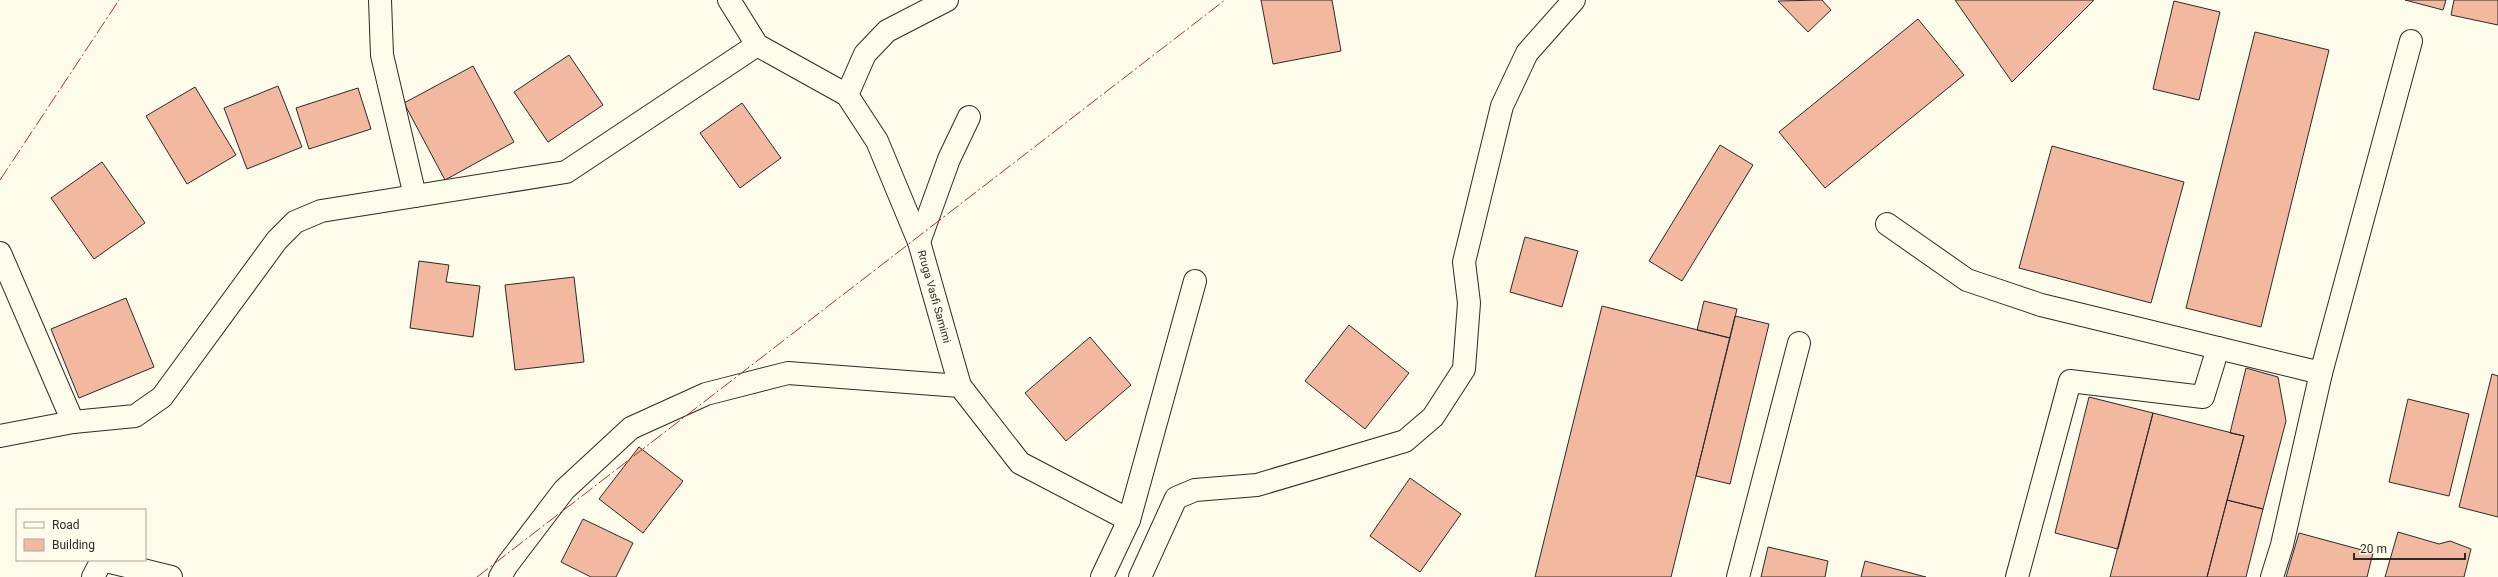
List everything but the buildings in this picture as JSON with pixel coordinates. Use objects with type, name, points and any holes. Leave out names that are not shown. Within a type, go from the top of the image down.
[{"type":"street","points":[[380,0],[382,55],[415,196]]},
{"type":"street","name":"Rruga Vasfi Samimi","points":[[729,0],[757,45],[847,95],[877,141],[919,242],[960,386],[1020,463],[1129,520]]},
{"type":"street","points":[[847,95],[865,54],[887,31],[947,0]]},
{"type":"street","points":[[1140,577],[1176,498],[1195,490],[1257,485],[1405,441],[1434,417],[1464,369],[1469,303],[1464,262],[1502,106],[1527,53],[1574,0]]},
{"type":"street","points":[[2272,577],[2282,545],[2321,373],[2411,41]]},
{"type":"street","points":[[0,436],[73,422],[135,416],[162,397],[277,240],[295,222],[321,211],[566,172],[757,45]]},
{"type":"street","points":[[919,242],[949,159],[969,117]]},
{"type":"street","points":[[1887,224],[1967,280],[2041,305],[2321,373]]},
{"type":"street","points":[[0,253],[73,422]]},
{"type":"street","points":[[1102,577],[1129,520],[1195,282]]},
{"type":"street","points":[[1738,577],[1799,343]]},
{"type":"street","points":[[2017,577],[2070,381],[2203,397],[2218,348]]},
{"type":"street","points":[[500,577],[507,565],[564,490],[631,428],[706,394],[788,373],[960,386]]},
{"type":"street","points":[[93,577],[101,561]]},
{"type":"street","points":[[106,561],[171,577]]},
{"type":"power","points":[[0,180],[119,0]]},
{"type":"power","points":[[477,577],[1225,0]]}]
